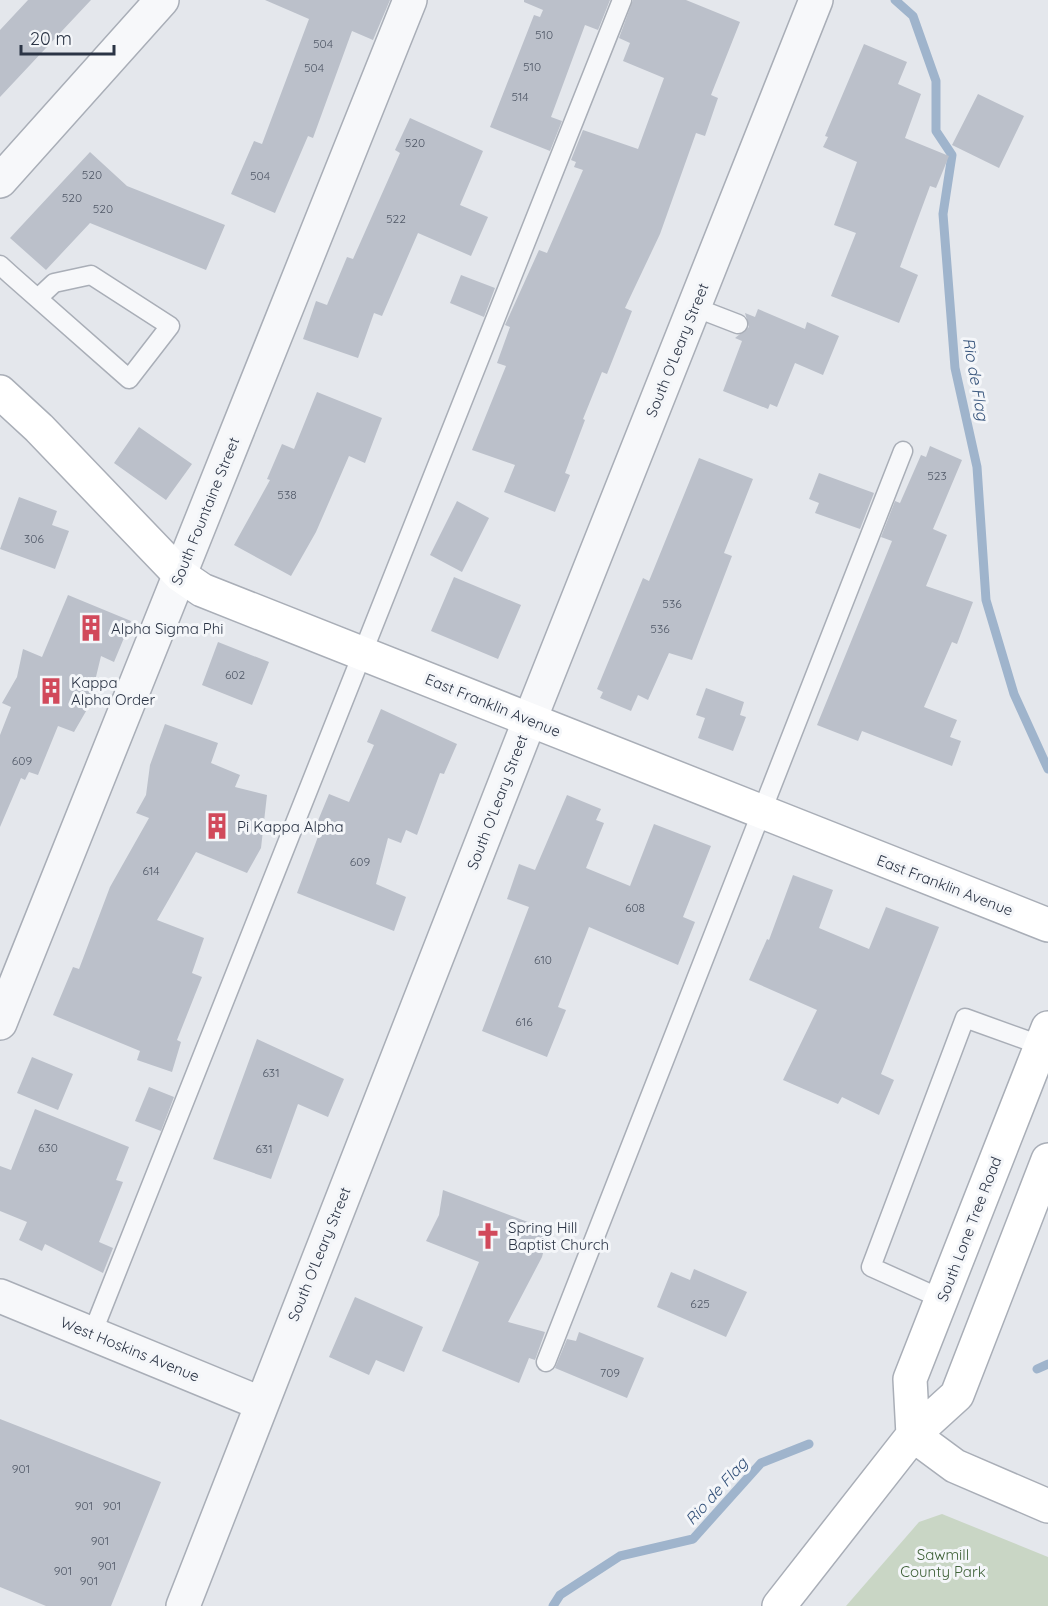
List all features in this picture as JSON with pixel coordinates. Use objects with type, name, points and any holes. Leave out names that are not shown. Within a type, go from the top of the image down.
[{"type":"street","points":[[0,181],[162,0]]},
{"type":"street","name":"South Fountaine Street","points":[[0,1023],[410,0]]},
{"type":"street","name":"South O'Leary Street","points":[[183,1606],[260,1403],[816,0]]},
{"type":"street","name":"East Franklin Avenue","points":[[0,392],[39,428],[180,575],[202,590],[362,651],[762,813],[1048,925]]},
{"type":"street","name":"South Lone Tree Road","points":[[913,1435],[910,1379],[1044,1037]]},
{"type":"street","points":[[779,1606],[913,1435],[957,1395],[1048,1161]]},
{"type":"street","name":"West Hoskins Avenue","points":[[0,1296],[260,1403]]},
{"type":"street","points":[[913,1435],[955,1466],[1048,1506]]},
{"type":"lane","points":[[92,1334],[622,0]]},
{"type":"lane","points":[[0,265],[129,379],[170,326],[91,275],[54,283],[38,298]]},
{"type":"lane","points":[[694,307],[738,324]]},
{"type":"lane","points":[[546,1362],[903,451]]},
{"type":"lane","points":[[942,1299],[871,1268],[965,1018],[1044,1037]]},
{"type":"green space","name":"Sawmill County Park","points":[[942,1514],[1048,1557],[1048,1606],[846,1606],[919,1522]]},
{"type":"building","points":[[28,0],[91,0],[0,97],[0,30]]},
{"type":"building","points":[[265,0],[390,0],[373,40],[352,31],[313,138],[308,136],[275,213],[231,194],[254,141],[262,144],[309,19]]},
{"type":"building","points":[[524,0],[610,0],[598,30],[585,25],[551,117],[562,121],[550,151],[490,127],[534,15],[540,17],[543,10]]},
{"type":"building","points":[[633,0],[686,0],[740,22],[711,95],[718,98],[705,136],[696,133],[660,234],[625,308],[632,311],[607,374],[602,372],[583,419],[585,420],[565,473],[570,475],[555,512],[504,492],[515,465],[472,450],[506,366],[497,363],[510,327],[505,325],[539,250],[547,253],[583,170],[574,167],[576,162],[571,160],[583,130],[638,149],[664,78],[623,61],[630,43],[619,38]]},
{"type":"building","points":[[864,44],[907,62],[898,84],[921,94],[905,138],[949,156],[936,188],[930,186],[900,267],[918,275],[899,323],[831,296],[856,233],[834,225],[857,162],[823,147],[828,137],[825,136]]},
{"type":"building","points":[[978,94],[1024,116],[999,168],[952,145]]},
{"type":"building","points":[[410,118],[483,151],[460,205],[488,217],[471,256],[418,233],[382,316],[374,313],[358,358],[303,339],[316,301],[327,305],[347,257],[353,259],[400,153],[395,150]]},
{"type":"building","points":[[90,152],[127,186],[225,225],[206,270],[90,223],[46,270],[10,238]]},
{"type":"building","points":[[461,275],[495,288],[484,317],[450,303]]},
{"type":"building","points":[[758,309],[805,329],[807,322],[839,336],[823,375],[795,363],[777,407],[770,404],[768,409],[723,391],[742,341],[735,338],[749,327],[745,313],[755,317]]},
{"type":"building","points":[[317,392],[382,418],[365,463],[349,456],[316,532],[291,576],[234,545],[270,480],[267,479],[282,444],[294,449]]},
{"type":"building","points":[[139,427],[192,464],[166,500],[114,463]]},
{"type":"building","points":[[930,446],[962,460],[933,529],[947,535],[926,586],[973,602],[957,644],[952,642],[924,707],[957,720],[950,737],[961,741],[952,766],[862,731],[858,741],[817,725],[892,541],[881,537],[895,501],[900,503],[921,455],[926,457]]},
{"type":"building","points":[[699,458],[753,479],[724,553],[732,556],[692,660],[669,653],[648,700],[638,695],[631,711],[600,698],[603,692],[597,689],[643,578],[649,581]]},
{"type":"building","points":[[819,473],[874,493],[860,529],[815,513],[819,503],[809,499]]},
{"type":"building","points":[[19,497],[57,511],[52,525],[69,531],[55,569],[0,549]]},
{"type":"building","points":[[457,501],[489,518],[462,572],[430,555]]},
{"type":"building","points":[[454,577],[521,605],[498,659],[431,631]]},
{"type":"building","points":[[68,595],[131,621],[114,662],[101,656],[89,706],[74,732],[58,726],[38,775],[29,772],[25,780],[21,778],[0,827],[0,735],[11,707],[2,703],[17,677],[23,649],[42,657]]},
{"type":"building","points":[[218,642],[269,662],[252,705],[202,685]]},
{"type":"building","points":[[706,688],[744,702],[740,715],[746,717],[733,751],[698,738],[705,718],[696,715]]},
{"type":"building","points":[[381,709],[457,744],[444,774],[440,773],[417,835],[406,830],[401,843],[388,838],[376,884],[406,897],[394,931],[297,893],[322,826],[317,823],[329,794],[349,802],[374,745],[367,742]]},
{"type":"building","points":[[165,724],[218,743],[211,763],[240,775],[235,787],[267,795],[261,848],[247,873],[196,852],[157,920],[204,938],[192,973],[202,977],[177,1040],[181,1042],[172,1072],[137,1060],[140,1051],[53,1015],[73,967],[79,969],[110,887],[149,818],[136,813],[146,795],[150,765]]},
{"type":"building","points":[[567,795],[601,809],[596,820],[604,823],[586,868],[630,886],[654,824],[711,846],[683,917],[695,922],[678,965],[589,927],[558,1007],[566,1010],[547,1057],[482,1031],[529,907],[507,899],[519,864],[535,870]]},
{"type":"building","points":[[793,875],[833,890],[819,928],[869,949],[886,907],[939,927],[881,1074],[894,1080],[879,1115],[842,1097],[838,1104],[783,1080],[817,1010],[749,980],[767,939],[769,940]]},
{"type":"building","points":[[257,1039],[344,1079],[328,1117],[298,1104],[271,1179],[213,1159]]},
{"type":"building","points":[[32,1057],[73,1074],[58,1110],[17,1093]]},
{"type":"building","points":[[149,1087],[174,1097],[161,1131],[135,1121]]},
{"type":"building","points":[[35,1109],[129,1147],[116,1180],[123,1182],[99,1242],[113,1248],[103,1273],[45,1244],[42,1251],[19,1240],[27,1222],[0,1211],[0,1166],[11,1170]]},
{"type":"building","points":[[443,1190],[549,1230],[542,1257],[508,1322],[545,1332],[535,1360],[529,1358],[519,1383],[442,1351],[479,1262],[426,1241],[439,1215]]},
{"type":"building","points":[[694,1269],[747,1292],[726,1337],[657,1307],[671,1272],[690,1280]]},
{"type":"building","points":[[355,1297],[423,1327],[404,1372],[376,1360],[369,1375],[329,1357]]},
{"type":"building","points":[[579,1332],[644,1358],[627,1398],[555,1368],[567,1339],[576,1341]]},
{"type":"building","points":[[0,1419],[161,1482],[111,1606],[46,1606],[0,1587]]},
{"type":"waterway","name":"Rio de Flag","points":[[895,0],[913,16],[936,81],[936,131],[952,155],[943,214],[955,368],[977,467],[986,600],[1014,694],[1048,769]]},
{"type":"waterway","name":"Rio de Flag","points":[[1037,1369],[1048,1364]]},
{"type":"waterway","name":"Rio de Flag","points":[[553,1606],[560,1595],[620,1556],[693,1539],[761,1463],[809,1444]]},
{"type":"place","name":"Alpha Sigma Phi","points":[[91,628]]},
{"type":"place","name":"Kappa Alpha Order","points":[[51,691]]},
{"type":"place","name":"Pi Kappa Alpha","points":[[217,826]]},
{"type":"place","name":"Spring Hill Baptist Church","points":[[488,1236]]}]
